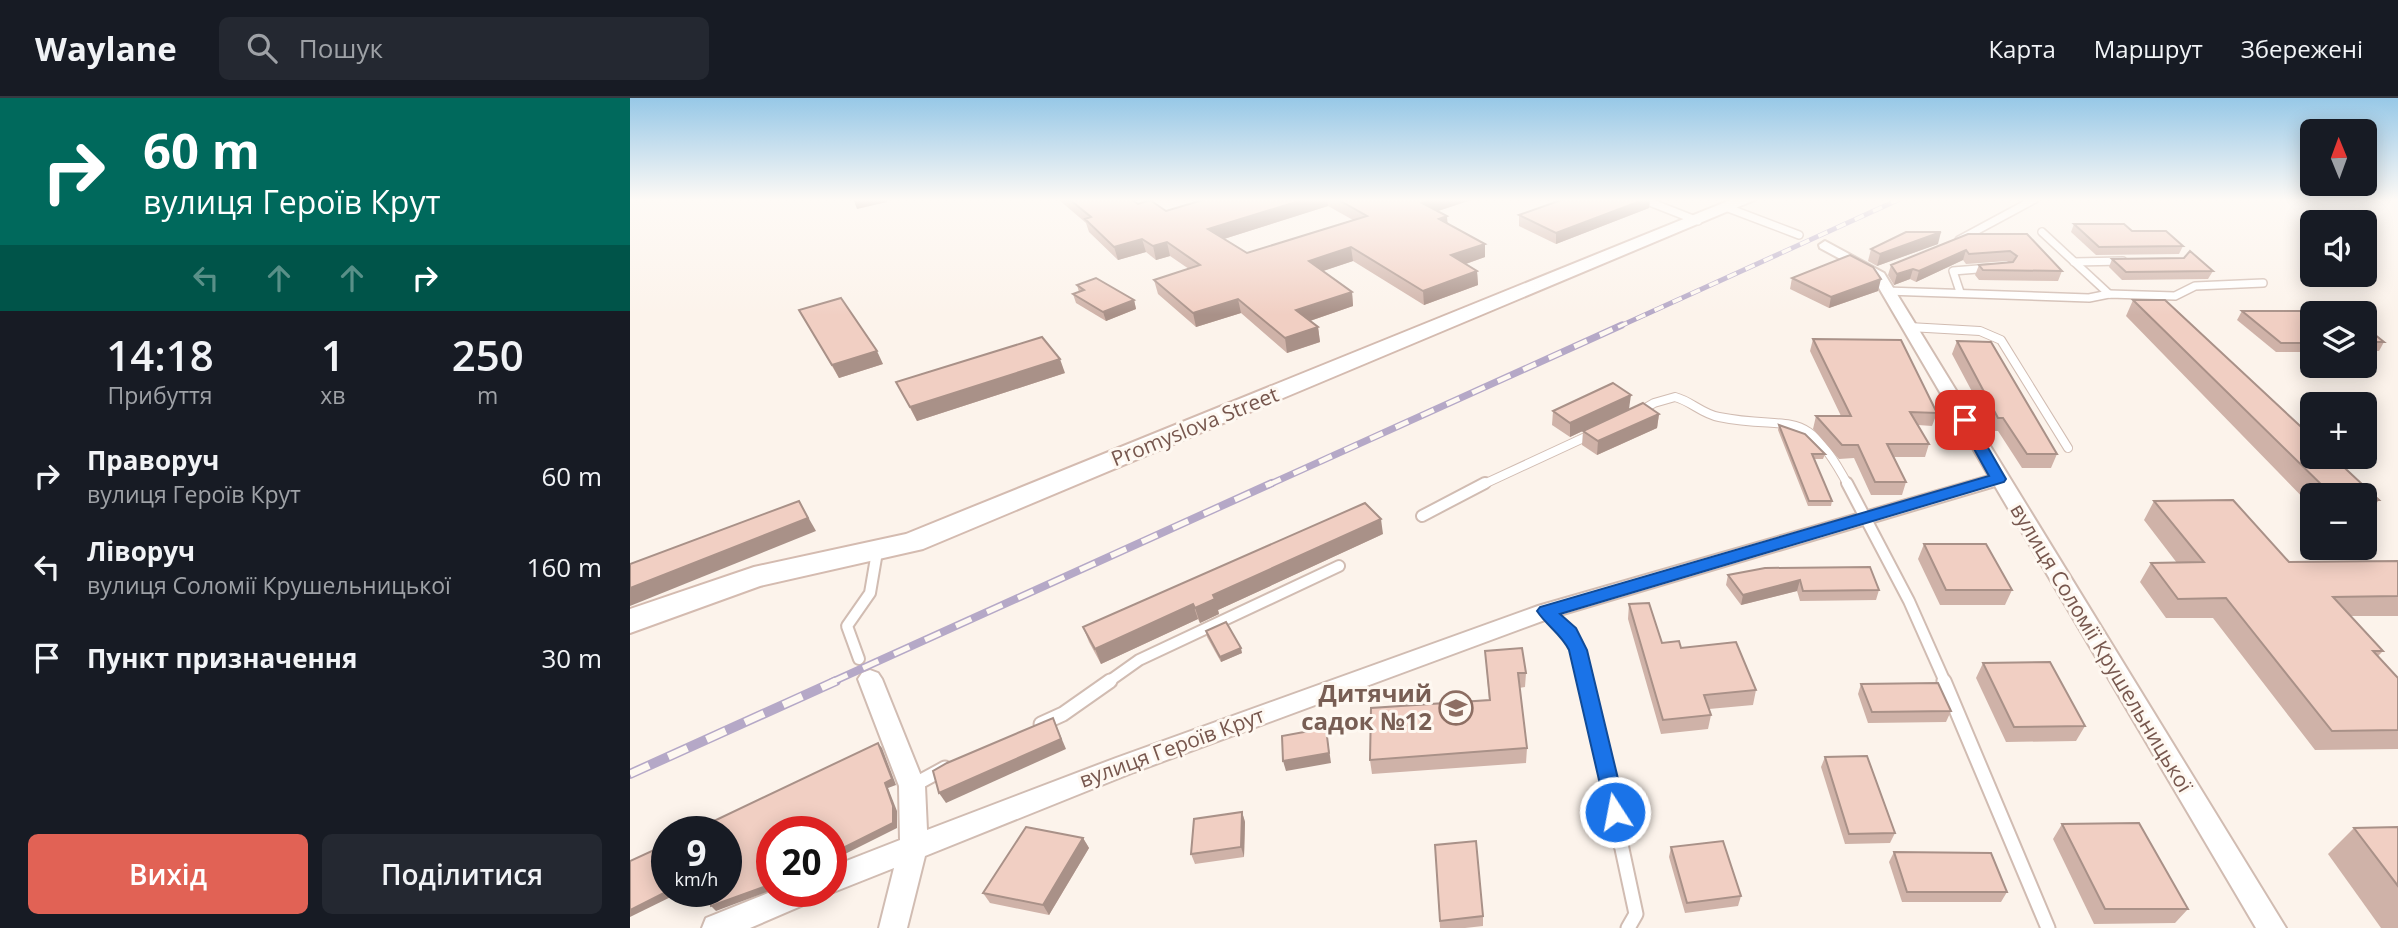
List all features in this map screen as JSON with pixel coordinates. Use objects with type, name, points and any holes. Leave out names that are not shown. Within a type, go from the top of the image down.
[{"type":"street","name":"Promyslova Street","points":[[630,621],[754,577],[913,542],[1658,238]]},
{"type":"street","name":"вулиця Соломії Крушельницької","points":[[1825,245],[1884,278],[1909,327],[1998,479],[2272,928]]},
{"type":"street","name":"вулиця Героїв Крут","points":[[847,873],[914,845],[1546,611],[1998,479]]},
{"type":"street","points":[[865,669],[912,786],[914,845],[894,928]]},
{"type":"street","points":[[716,928],[767,907]]},
{"type":"lane","points":[[1954,243],[1964,238]]},
{"type":"lane","points":[[2048,238],[2109,294]]},
{"type":"lane","points":[[2074,262],[2127,261]]},
{"type":"lane","points":[[1961,292],[1953,271],[1993,268]]},
{"type":"lane","points":[[1884,278],[1961,292],[2088,298],[2109,294],[2175,296],[2195,286],[2263,283]]},
{"type":"lane","points":[[1909,327],[1980,331],[2001,340],[2068,448]]},
{"type":"lane","points":[[1628,419],[1672,396],[1685,398],[1714,416],[1747,417],[1802,428],[1825,448],[1865,516],[1906,598],[2048,928]]},
{"type":"lane","points":[[1422,516],[1530,460],[1599,432]]},
{"type":"lane","points":[[865,669],[847,626],[870,593],[877,552]]},
{"type":"lane","points":[[1028,729],[1063,715],[1139,660],[1339,566]]},
{"type":"lane","points":[[1546,611],[1570,632],[1589,690],[1636,914],[1628,928]]},
{"type":"lane","points":[[912,786],[958,761]]},
{"type":"building","points":[[1104,238],[1222,238],[1247,253],[1297,238],[1473,238],[1485,244],[1451,255],[1477,271],[1423,291],[1351,247],[1309,261],[1352,292],[1296,310],[1318,327],[1285,338],[1238,299],[1193,313],[1154,280],[1200,265],[1167,242],[1153,246],[1142,239],[1114,247]]},
{"type":"building","points":[[1894,238],[1925,238],[1880,254],[1871,249]]},
{"type":"building","points":[[1959,238],[2031,238],[2062,271],[1983,270],[1979,265],[2013,262],[2017,256],[2010,251],[1969,254],[1966,250],[1919,271],[1913,269],[1897,274],[1891,265]]},
{"type":"building","points":[[2089,238],[2174,238],[2183,246],[2099,247]]},
{"type":"building","points":[[2190,251],[2213,271],[2126,272],[2112,259],[2184,258]]},
{"type":"building","points":[[1850,255],[1873,267],[1881,279],[1831,297],[1792,278]]},
{"type":"building","points":[[1096,278],[1134,300],[1103,312],[1073,294],[1084,290],[1077,285]]},
{"type":"building","points":[[841,298],[877,351],[832,365],[799,310]]},
{"type":"building","points":[[2133,300],[2165,300],[2300,426],[2300,464]]},
{"type":"building","points":[[2242,311],[2300,311],[2300,343],[2281,343]]},
{"type":"building","points":[[1042,337],[1060,359],[910,407],[896,382]]},
{"type":"building","points":[[1813,339],[1901,340],[1937,413],[1910,412],[1929,444],[1887,444],[1906,482],[1875,482],[1858,445],[1842,445],[1816,416],[1851,416]]},
{"type":"building","points":[[1957,341],[1991,342],[2057,454],[2027,454],[2003,418],[1998,418]]},
{"type":"building","points":[[1613,383],[1631,395],[1570,423],[1553,411]]},
{"type":"building","points":[[1643,403],[1659,414],[1598,441],[1583,431]]},
{"type":"building","points":[[1779,425],[1805,434],[1825,454],[1812,454],[1832,501],[1809,501]]},
{"type":"building","points":[[2305,469],[2346,469],[2361,483],[2320,483]]},
{"type":"building","points":[[2233,500],[2289,562],[2398,561],[2398,596],[2333,597],[2383,651],[2373,651],[2398,678],[2398,730],[2332,731],[2226,598],[2178,599],[2151,563],[2204,562],[2154,501]]},
{"type":"building","points":[[799,501],[808,518],[630,588],[630,564]]},
{"type":"building","points":[[1365,503],[1381,519],[1213,595],[1215,599],[1195,608],[1193,604],[1095,649],[1083,627]]},
{"type":"building","points":[[1924,544],[1986,544],[2012,590],[1946,590]]},
{"type":"building","points":[[1870,567],[1879,590],[1803,591],[1800,580],[1743,595],[1728,575],[1765,568]]},
{"type":"building","points":[[1649,603],[1662,643],[1679,641],[1681,648],[1736,642],[1756,690],[1704,695],[1711,715],[1663,720],[1629,604]]},
{"type":"building","points":[[1226,622],[1241,648],[1220,657],[1206,631]]},
{"type":"building","points":[[1522,648],[1526,673],[1518,673],[1527,748],[1370,760],[1371,708],[1490,700],[1485,651]]},
{"type":"building","points":[[2050,662],[2085,726],[2014,727],[1983,663]]},
{"type":"building","points":[[1938,683],[1951,711],[1872,712],[1861,684]]},
{"type":"building","points":[[1053,718],[1061,739],[939,793],[933,771]]},
{"type":"building","points":[[1326,728],[1329,753],[1283,761],[1282,736]]},
{"type":"building","points":[[878,743],[892,779],[885,783],[893,806],[893,823],[847,846],[847,816],[756,816],[756,890],[742,895],[742,816],[725,816]]},
{"type":"building","points":[[1867,756],[1895,833],[1849,834],[1825,757]]},
{"type":"building","points":[[1242,812],[1241,847],[1191,854],[1194,819]]},
{"type":"building","points":[[2139,823],[2188,909],[2105,909],[2062,824]]},
{"type":"building","points":[[1026,827],[1083,838],[1043,905],[983,893]]},
{"type":"building","points":[[2398,827],[2398,886],[2354,828]]},
{"type":"building","points":[[1476,841],[1483,916],[1440,921],[1435,845]]},
{"type":"building","points":[[1723,841],[1741,896],[1687,903],[1671,847]]},
{"type":"building","points":[[651,851],[651,900],[630,910],[630,861]]},
{"type":"building","points":[[1894,852],[1991,853],[2007,892],[1907,892]]},
{"type":"railway","points":[[1618,327],[1815,238]]},
{"type":"railway","points":[[1268,485],[1622,325]]},
{"type":"railway","points":[[832,682],[1272,483]]},
{"type":"railway","points":[[630,774],[836,681]]},
{"type":"place","name":"Дитячий садок №12","points":[[1456,708]]},
{"type":"route","points":[[1615,812],[1600,736],[1578,650],[1570,632],[1546,611],[1998,479],[1965,420]]}]
